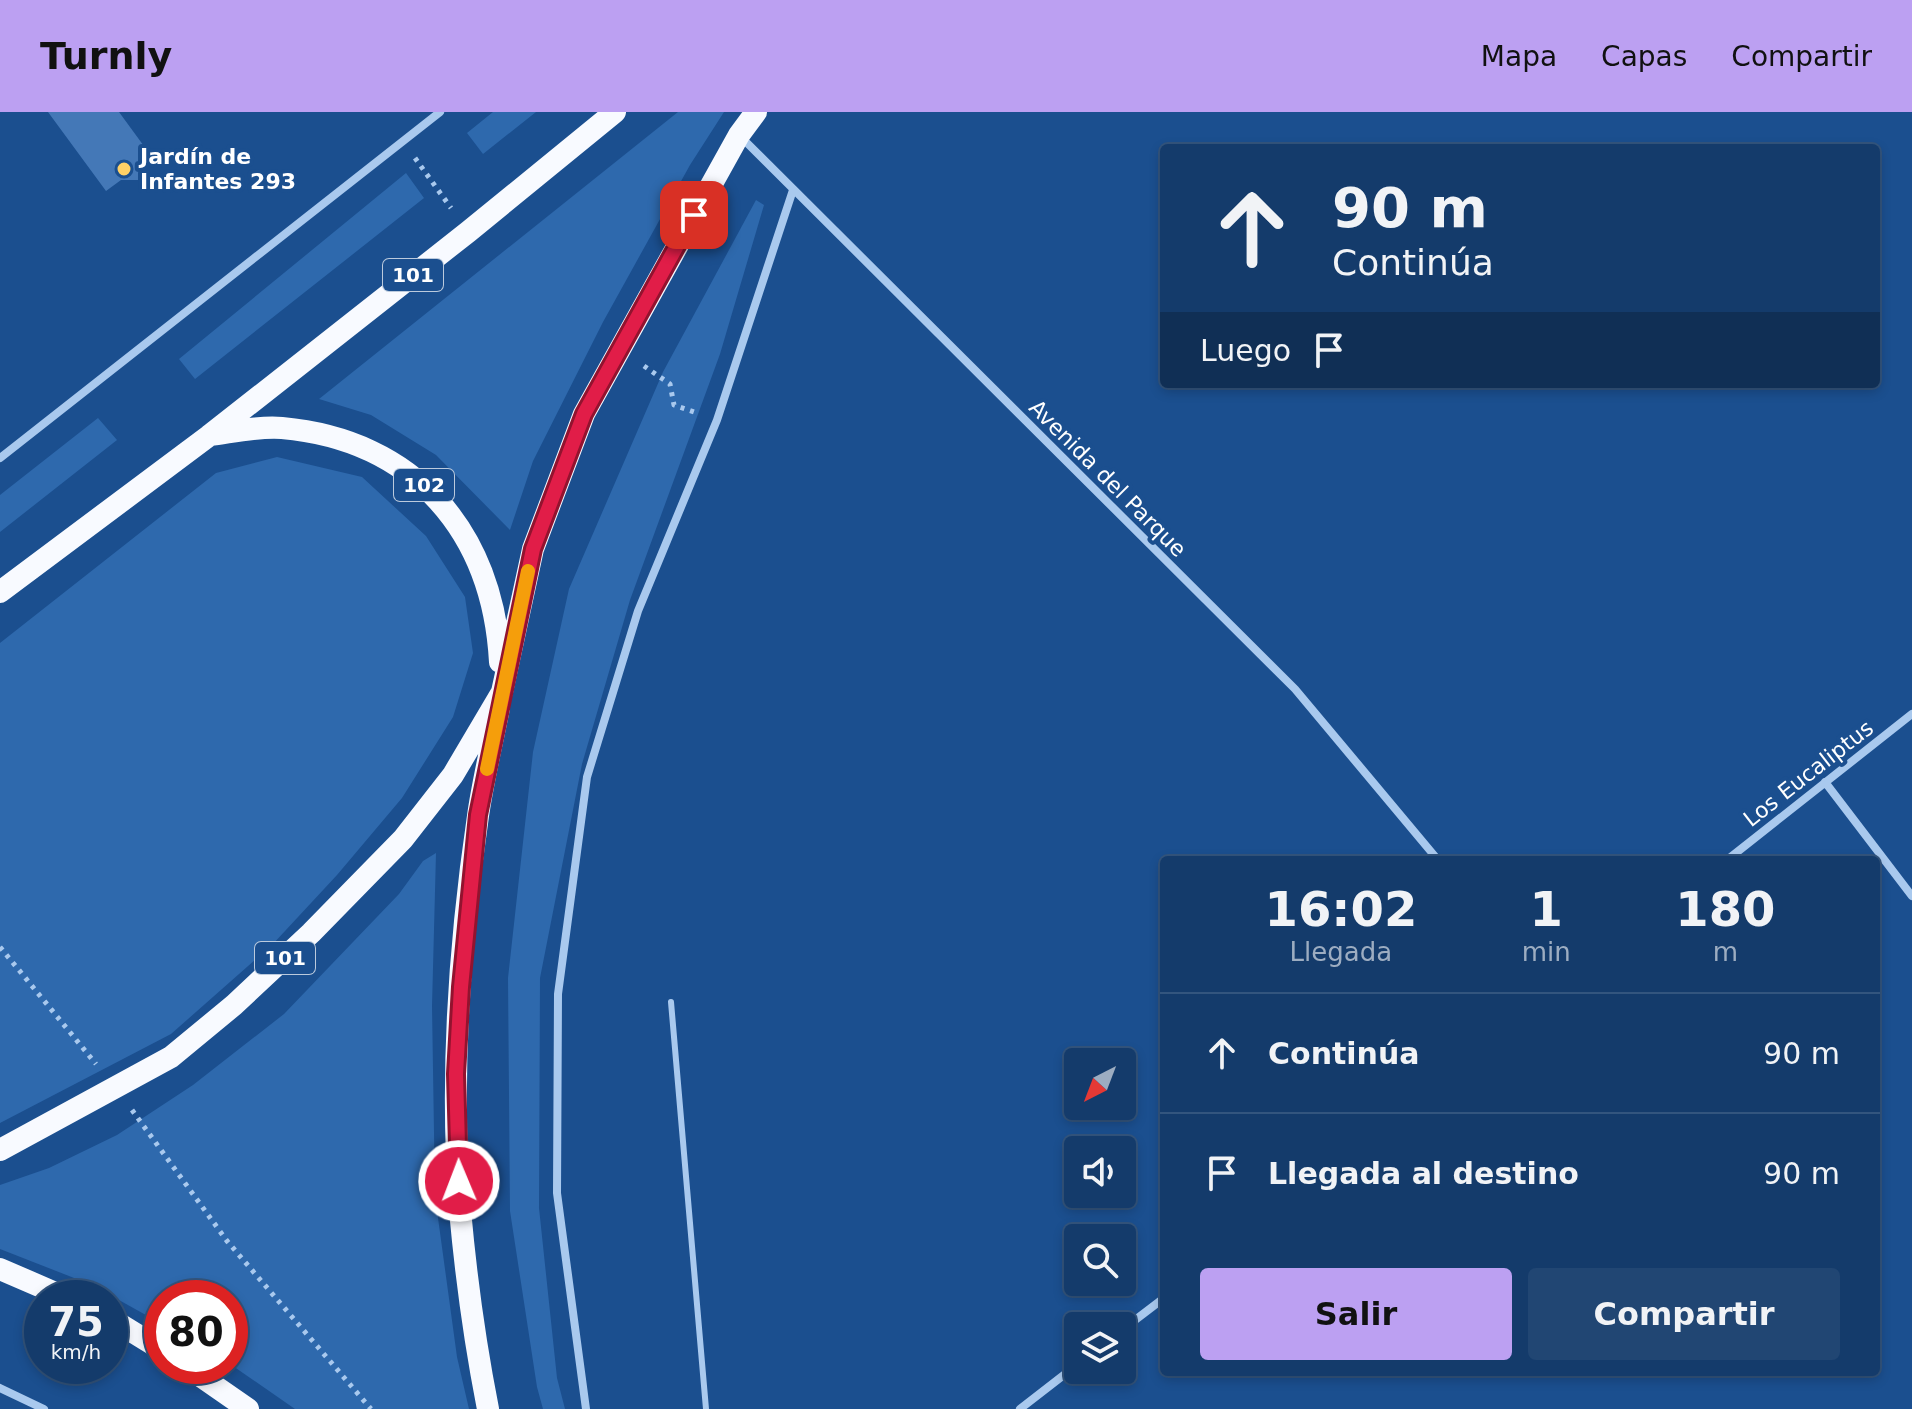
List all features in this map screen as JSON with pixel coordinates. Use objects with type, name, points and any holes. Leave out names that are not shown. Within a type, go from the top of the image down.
[{"type":"highway","name":"101","points":[[0,592],[210,435],[615,112]]},
{"type":"highway","name":"101","points":[[0,1150],[171,1057],[234,1005],[311,933],[403,839],[453,775],[502,692],[533,549],[584,414],[739,135],[756,112]]},
{"type":"highway","name":"102","points":[[210,435],[278,427],[313,432],[374,451],[419,479],[461,529],[484,575],[498,626],[502,692],[478,815],[462,958],[456,1074],[460,1208],[472,1327],[488,1409]]},
{"type":"highway","points":[[0,1269],[25,1280]]},
{"type":"highway","points":[[212,1384],[248,1409]]},
{"type":"street","points":[[0,458],[440,112]]},
{"type":"street","name":"Avenida del Parque","points":[[739,135],[1295,689],[1435,856]]},
{"type":"street","points":[[586,1409],[557,1193],[560,978],[587,777],[638,611],[717,420],[793,190]]},
{"type":"street","name":"Los Eucaliptus","points":[[1732,856],[1912,714]]},
{"type":"street","points":[[1825,782],[1912,896]]},
{"type":"street","points":[[1136,1319],[1160,1301]]},
{"type":"street","points":[[1020,1409],[1064,1375]]},
{"type":"street","points":[[0,1388],[44,1409]]},
{"type":"lane","points":[[671,1002],[706,1409]]},
{"type":"path","points":[[404,142],[468,232]]},
{"type":"path","points":[[619,349],[670,384],[674,405],[717,420]]},
{"type":"path","points":[[0,947],[116,1089],[227,1241],[371,1409]]},
{"type":"shaded area","points":[[493,112],[536,112],[483,154],[467,133]]},
{"type":"shaded area","points":[[678,112],[724,112],[690,165],[603,322],[533,461],[510,530],[436,455],[371,415],[319,399]]},
{"type":"shaded area","points":[[406,173],[424,198],[195,379],[179,359]]},
{"type":"shaded area","points":[[756,200],[764,205],[720,354],[630,600],[582,764],[540,978],[539,1208],[557,1378],[565,1409],[543,1409],[510,1211],[508,978],[533,752],[569,589],[663,372]]},
{"type":"shaded area","points":[[98,418],[117,440],[0,532],[0,495]]},
{"type":"shaded area","points":[[277,457],[362,477],[426,536],[465,597],[473,653],[453,717],[402,798],[272,945],[171,1034],[0,1123],[0,643],[216,473]]},
{"type":"shaded area","points":[[436,853],[432,1006],[435,1196],[457,1357],[469,1409],[295,1409],[248,1376],[248,1280],[144,1280],[144,1314],[128,1305],[128,1280],[79,1280],[0,1249],[0,1185],[49,1168],[117,1135],[193,1085],[284,1014],[399,894],[423,861]]},
{"type":"building","points":[[48,112],[119,112],[149,153],[144,157],[145,180],[121,180],[106,191]]},
{"type":"slow traffic","points":[[487,769],[528,571]]},
{"type":"place","name":"Jardín de Infantes 293","points":[[124,169]]},
{"type":"route","points":[[459,1181],[456,1074],[462,958],[478,815],[533,549],[584,414],[694,215]]}]
